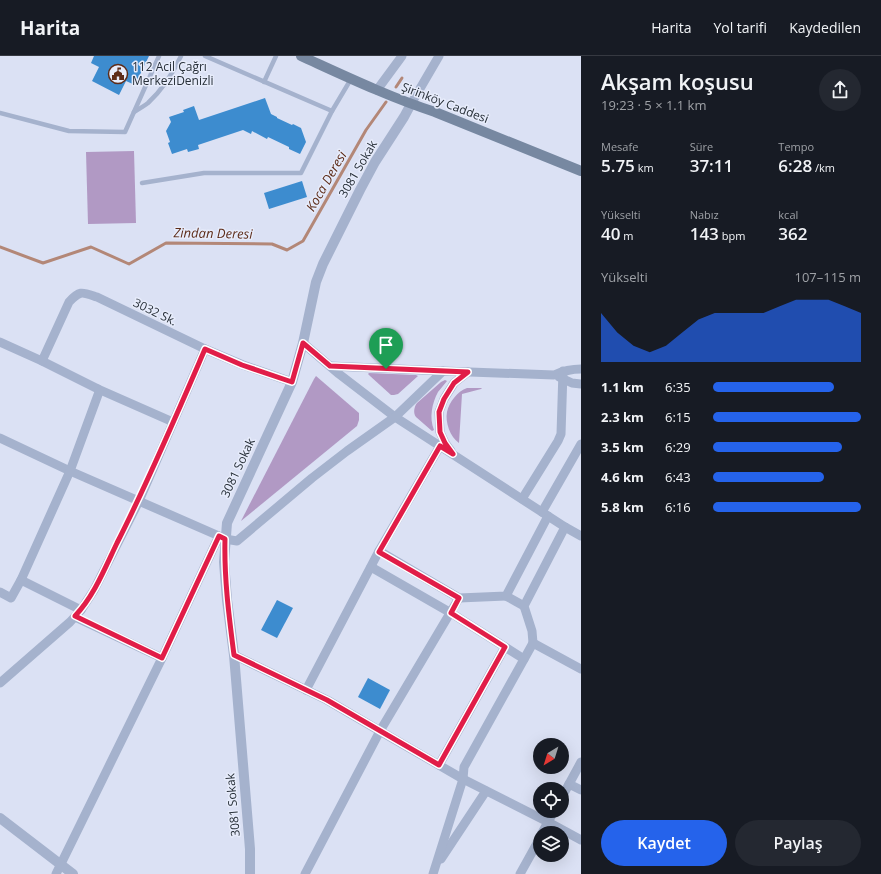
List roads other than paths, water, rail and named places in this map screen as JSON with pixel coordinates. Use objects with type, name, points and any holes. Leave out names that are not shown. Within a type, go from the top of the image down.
[{"type":"main road","name":"Şirinköy Caddesi","points":[[301,56],[411,104],[435,112],[581,171]]},
{"type":"street","points":[[377,90],[402,56]]},
{"type":"street","points":[[411,104],[439,56]]},
{"type":"street","name":"3081 Sokak","points":[[250,874],[250,849],[234,655],[227,600],[222,538],[227,523],[292,382],[303,343],[316,282],[375,162],[411,104]]},
{"type":"street","name":"3032 Sk.","points":[[42,361],[70,302],[76,295],[85,293],[97,297],[205,349],[242,365],[292,382]]},
{"type":"street","points":[[0,342],[98,389],[174,422]]},
{"type":"street","points":[[303,343],[339,374],[395,417],[581,536]]},
{"type":"street","points":[[0,683],[78,613],[94,590],[139,501],[205,349]]},
{"type":"street","points":[[330,366],[563,375],[574,369],[581,369]]},
{"type":"street","points":[[0,438],[70,471],[222,538],[237,541],[341,455],[395,417],[443,371]]},
{"type":"street","points":[[453,454],[445,443],[440,432],[439,412],[444,399],[454,383],[468,372]]},
{"type":"street","points":[[563,375],[572,383],[581,384]]},
{"type":"street","points":[[522,499],[561,434],[563,375]]},
{"type":"street","points":[[0,592],[10,598],[21,580],[70,471],[99,392],[98,389]]},
{"type":"street","points":[[506,596],[545,514],[581,444]]},
{"type":"street","points":[[306,690],[379,552],[440,446]]},
{"type":"street","points":[[524,606],[565,527]]},
{"type":"street","points":[[56,874],[222,538]]},
{"type":"street","points":[[379,552],[459,598],[506,596],[524,606],[532,631],[533,642],[464,767],[463,779],[434,872]]},
{"type":"street","points":[[371,567],[451,613],[524,659]]},
{"type":"street","points":[[21,580],[78,613],[162,658]]},
{"type":"street","points":[[305,874],[380,732],[459,598]]},
{"type":"street","points":[[533,642],[581,669]]},
{"type":"street","points":[[439,765],[505,647]]},
{"type":"street","points":[[234,655],[327,700],[463,779],[581,840]]},
{"type":"street","points":[[581,762],[569,784],[581,790]]},
{"type":"street","points":[[434,872],[486,791]]},
{"type":"street","points":[[0,818],[73,874]]},
{"type":"street","points":[[546,826],[550,818]]},
{"type":"street","points":[[520,874],[533,851]]},
{"type":"lane","points":[[0,113],[70,131],[125,132],[159,56]]},
{"type":"lane","points":[[134,112],[147,103],[158,92],[181,56]]},
{"type":"lane","points":[[205,56],[332,111]]},
{"type":"lane","points":[[264,82],[276,56]]},
{"type":"lane","points":[[142,183],[204,173],[301,174],[332,111],[351,78]]},
{"type":"waterway","name":"Koca Deresi","points":[[396,87],[402,78]]},
{"type":"waterway","name":"Zindan Deresi","points":[[0,247],[43,263],[91,247],[129,264],[166,243],[272,244],[287,250],[303,241],[366,130],[386,102]]},
{"type":"place","name":"112 Acil Çağrı MerkeziDenizli","points":[[118,74]]}]
